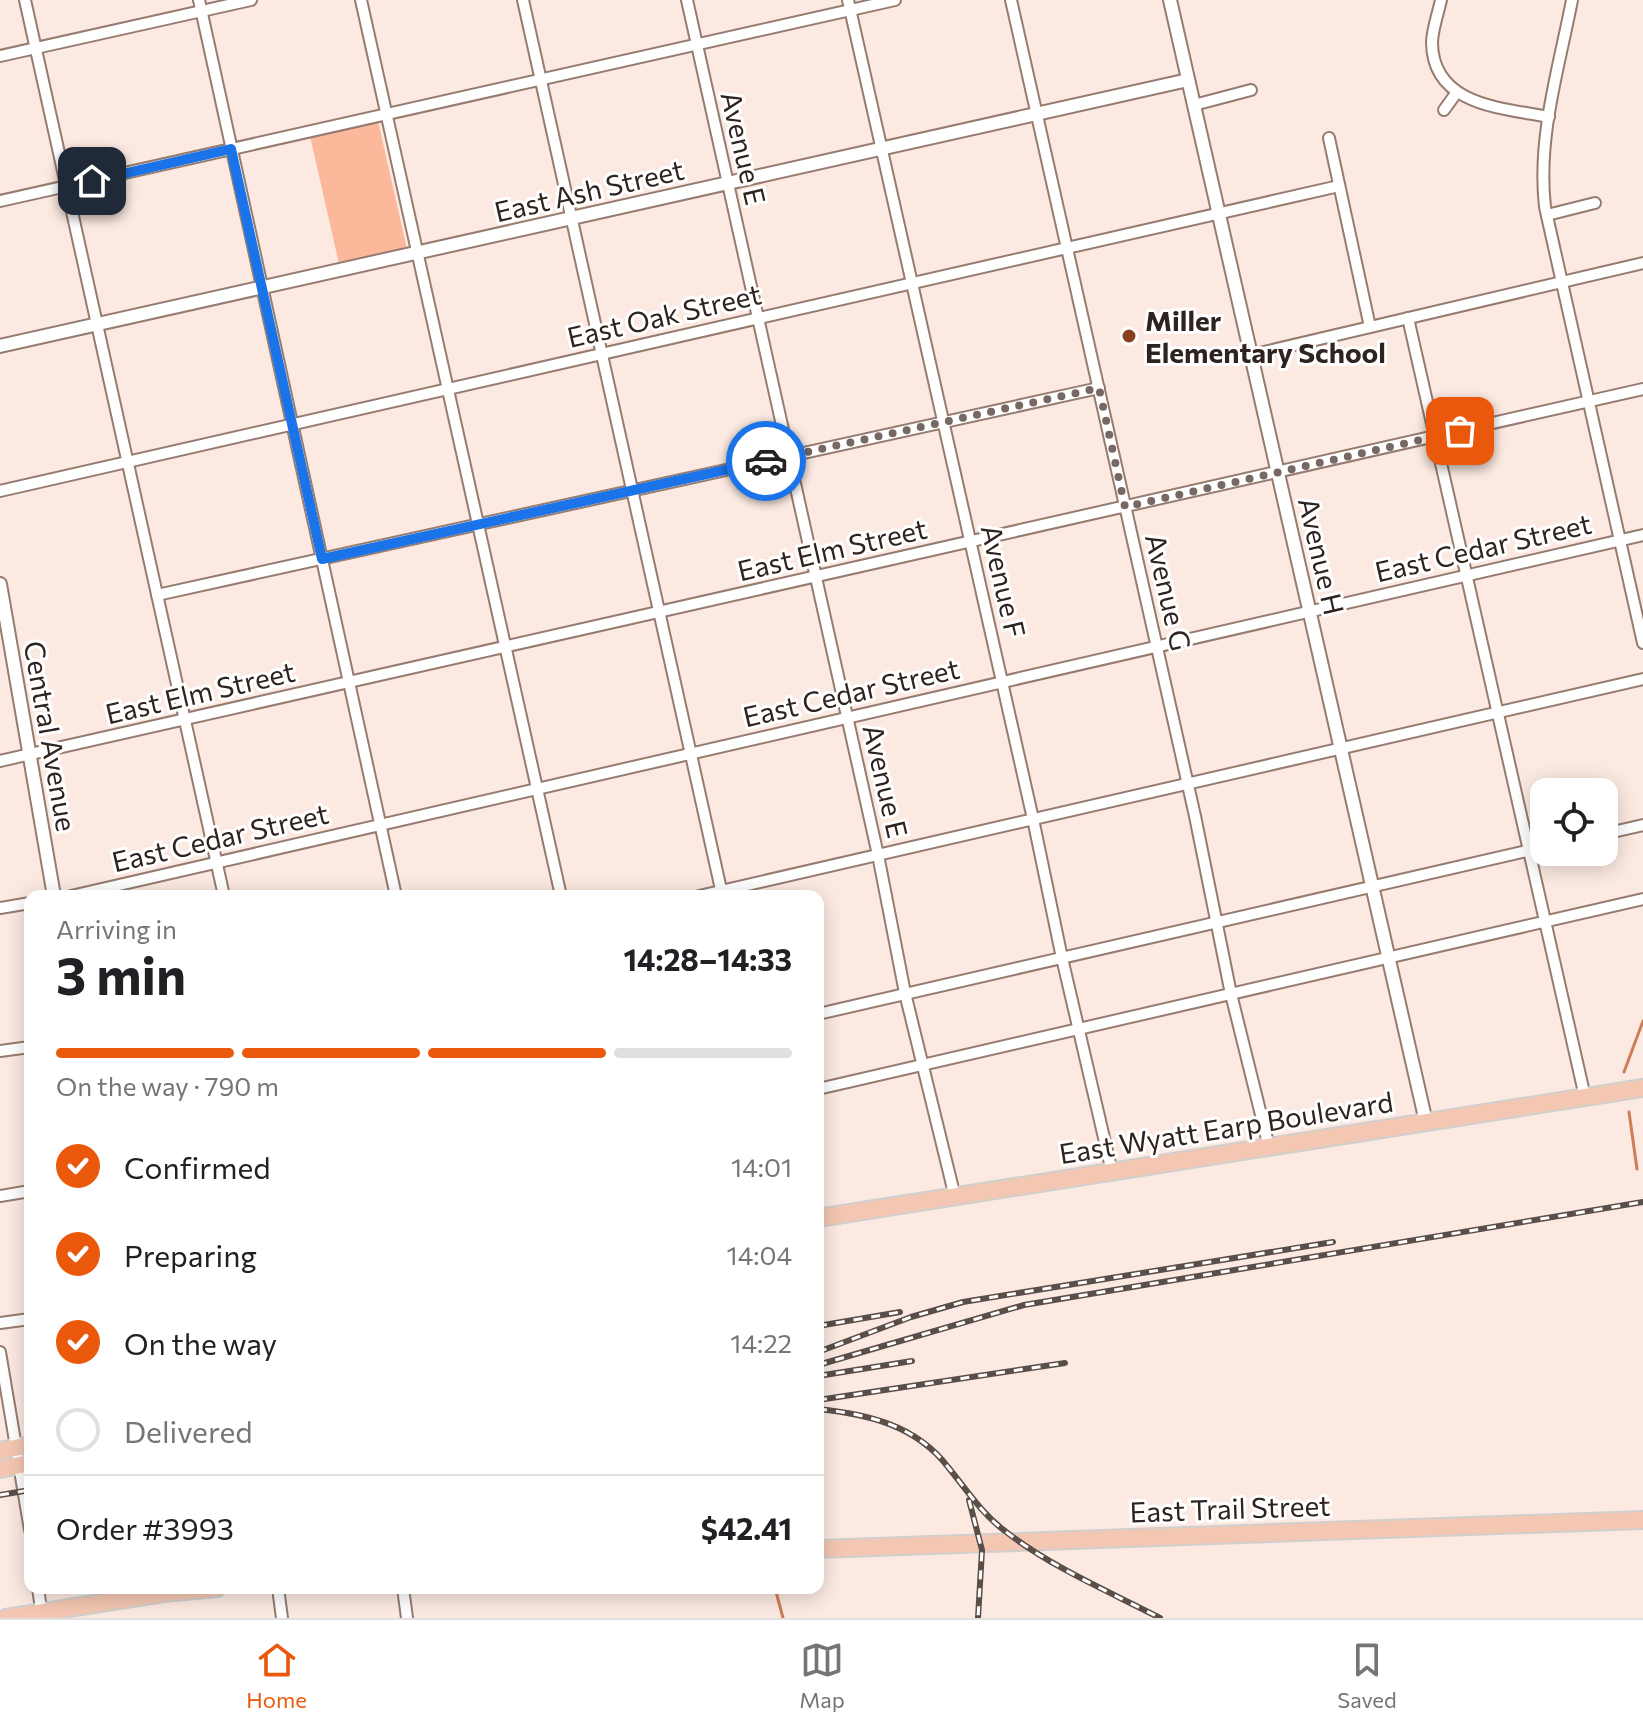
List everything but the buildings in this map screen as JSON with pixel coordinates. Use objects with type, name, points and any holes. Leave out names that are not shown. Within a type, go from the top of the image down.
[{"type":"main road","name":"East Wyatt Earp Boulevard","points":[[824,1217],[1643,1088]]},
{"type":"main road","points":[[0,1451],[24,1446]]},
{"type":"main road","points":[[0,1469],[24,1464]]},
{"type":"main road","name":"East Trail Street","points":[[824,1549],[1643,1520]]},
{"type":"main road","points":[[6,1618],[42,1615],[158,1594]]},
{"type":"street","points":[[25,0],[223,890]]},
{"type":"street","points":[[0,56],[200,6],[251,0]]},
{"type":"street","points":[[361,0],[560,890]]},
{"type":"street","points":[[523,0],[721,890]]},
{"type":"street","name":"Avenue E","points":[[687,0],[878,855],[905,993],[955,1197]]},
{"type":"street","points":[[0,201],[697,45],[850,5],[895,0]]},
{"type":"street","name":"Avenue G","points":[[1011,0],[1188,784],[1231,994],[1269,1147]]},
{"type":"street","name":"Avenue H","points":[[1170,0],[1426,1122]]},
{"type":"street","points":[[1441,0],[1432,41],[1434,57],[1446,82],[1467,99],[1549,117]]},
{"type":"street","points":[[1572,0],[1544,140],[1542,175],[1547,215],[1643,643]]},
{"type":"street","name":"Avenue F","points":[[850,5],[1112,1172]]},
{"type":"street","points":[[200,6],[395,890]]},
{"type":"street","name":"East Ash Street","points":[[0,346],[1188,80]]},
{"type":"street","points":[[1194,105],[1251,90]]},
{"type":"street","points":[[1444,110],[1457,92]]},
{"type":"street","points":[[1329,138],[1370,327]]},
{"type":"street","name":"East Oak Street","points":[[0,491],[1339,186]]},
{"type":"street","points":[[1547,215],[1595,203]]},
{"type":"street","points":[[1251,355],[1643,263]]},
{"type":"street","points":[[1408,318],[1585,1097]]},
{"type":"street","points":[[157,595],[1099,388]]},
{"type":"street","name":"East Elm Street","points":[[0,761],[1643,389]]},
{"type":"street","name":"East Cedar Street","points":[[97,890],[1643,535]]},
{"type":"street","name":"Central Avenue","points":[[0,584],[4,629],[31,755],[53,890]]},
{"type":"street","points":[[734,890],[1643,679]]},
{"type":"street","points":[[1618,831],[1643,825]]},
{"type":"street","points":[[824,1013],[1529,851]]},
{"type":"street","points":[[824,1088],[1643,899]]},
{"type":"street","points":[[0,908],[24,904]]},
{"type":"street","points":[[0,1051],[24,1048]]},
{"type":"street","points":[[0,1196],[24,1192]]},
{"type":"street","points":[[0,1323],[24,1320]]},
{"type":"street","points":[[0,1352],[24,1446]]},
{"type":"street","points":[[39,1594],[42,1615]]},
{"type":"street","points":[[279,1594],[282,1618]]},
{"type":"street","points":[[404,1594],[407,1618]]},
{"type":"shaded area","points":[[378,121],[407,249],[339,264],[310,136]]},
{"type":"waterway","points":[[1624,1072],[1643,1021]]},
{"type":"waterway","points":[[1629,1112],[1637,1169]]},
{"type":"waterway","points":[[777,1594],[783,1618]]},
{"type":"railway","points":[[824,1363],[1024,1305],[1643,1202]]},
{"type":"railway","points":[[824,1350],[911,1317],[963,1302],[1333,1242]]},
{"type":"railway","points":[[824,1325],[900,1312]]},
{"type":"railway","points":[[824,1375],[912,1361]]},
{"type":"railway","points":[[824,1399],[1065,1363]]},
{"type":"railway","points":[[824,1410],[872,1418],[921,1441],[1005,1531],[1061,1567],[1160,1618]]},
{"type":"railway","points":[[0,1495],[24,1491]]},
{"type":"railway","points":[[969,1500],[982,1550],[978,1618]]},
{"type":"way so far","points":[[766,461],[1099,388],[1125,507],[1460,431]]},
{"type":"place","name":"Miller Elementary School","points":[[1129,336]]},
{"type":"route","points":[[92,181],[231,149],[322,559],[766,461]]}]
